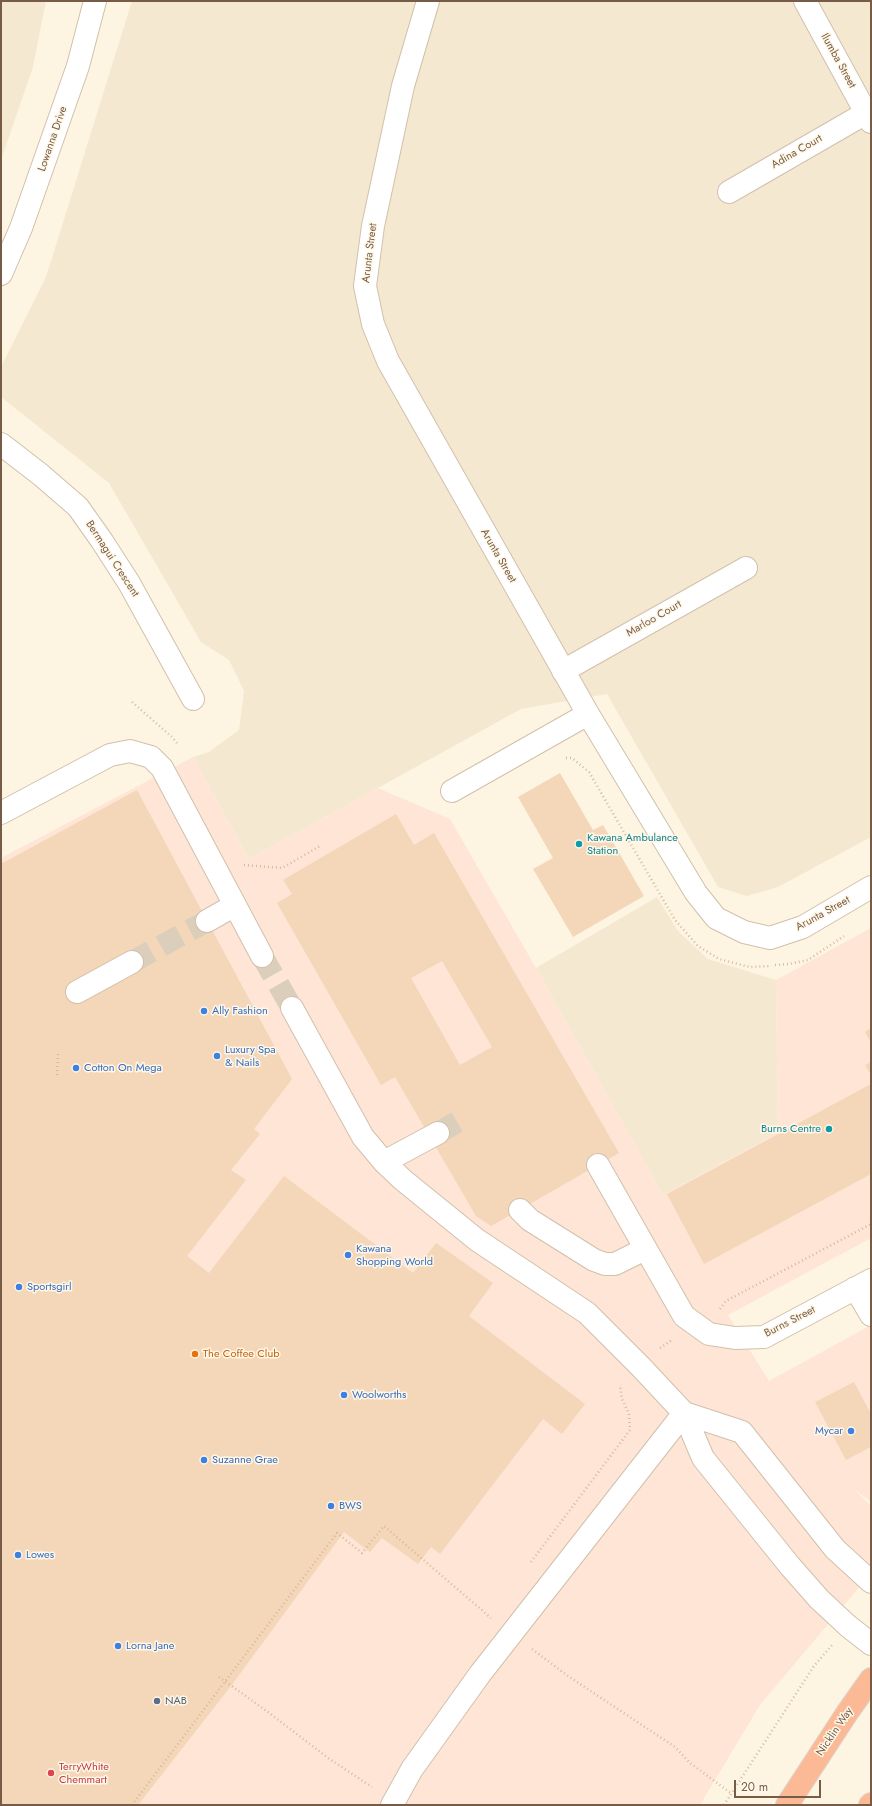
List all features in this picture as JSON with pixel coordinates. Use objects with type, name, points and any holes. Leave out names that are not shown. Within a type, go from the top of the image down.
[{"type":"highway","name":"Nicklin Way","points":[[787,1805],[871,1679]]},
{"type":"street","name":"Lowanna Drive","points":[[1,274],[21,228],[76,74],[95,1]]},
{"type":"street","name":"Arunta Street","points":[[428,1],[404,86],[373,226],[365,286],[373,324],[388,361],[588,714],[696,893],[716,918],[744,932],[770,938],[803,927],[871,887]]},
{"type":"street","name":"Ilumba Street","points":[[805,1],[869,117]]},
{"type":"street","name":"Adina Court","points":[[729,192],[869,117]]},
{"type":"street","name":"Bermagui Crescent","points":[[1,444],[41,475],[78,507],[129,583],[193,699]]},
{"type":"street","name":"Marloo Court","points":[[563,671],[746,568]]},
{"type":"street","points":[[452,791],[588,714]]},
{"type":"street","points":[[1,814],[110,755],[130,751],[151,757],[162,768],[262,956]]},
{"type":"street","points":[[207,921],[235,906]]},
{"type":"street","points":[[77,992],[132,962]]},
{"type":"street","points":[[292,1008],[363,1137],[384,1162],[402,1180],[477,1240],[587,1313],[684,1413],[703,1458],[790,1566],[819,1599],[848,1626],[871,1644]]},
{"type":"street","points":[[384,1162],[438,1133]]},
{"type":"street","points":[[520,1210],[530,1220],[605,1264],[615,1264],[638,1253],[598,1165]]},
{"type":"street","name":"Burns Street","points":[[638,1253],[684,1316],[709,1334],[735,1338],[764,1337],[863,1284]]},
{"type":"street","points":[[863,1284],[871,1315]]},
{"type":"street","points":[[684,1413],[742,1432],[835,1549],[871,1582]]},
{"type":"street","points":[[393,1803],[412,1769],[480,1674],[684,1413]]},
{"type":"path","points":[[132,702],[172,737],[177,744]]},
{"type":"path","points":[[241,859],[245,866],[282,868],[320,846]]},
{"type":"path","points":[[56,1075],[58,1054]]},
{"type":"path","points":[[132,1805],[337,1533],[362,1553],[384,1526],[453,1587],[512,1635],[568,1676],[675,1747],[690,1764],[732,1794]]},
{"type":"path","points":[[724,1805],[814,1666],[848,1626]]},
{"type":"path","points":[[219,1677],[328,1758],[393,1803]]},
{"type":"shaded area","points":[[1,1],[46,1],[33,67],[1,160]]},
{"type":"shaded area","points":[[132,1],[871,1],[871,837],[778,887],[747,896],[718,887],[607,694],[521,709],[249,859],[193,757],[209,752],[239,730],[244,691],[229,660],[201,642],[109,483],[1,397],[1,367],[46,277]]},
{"type":"shaded area","name":"Kawana Shopping World","points":[[193,757],[249,859],[378,788],[450,819],[536,968],[663,1195],[778,1133],[776,980],[871,928],[871,1238],[728,1315],[769,1381],[871,1325],[871,1502],[853,1488],[871,1506],[871,1573],[760,1705],[700,1805],[1,1805],[1,858]]},
{"type":"shaded area","points":[[657,897],[678,931],[708,959],[776,980],[778,1133],[663,1195],[536,968]]},
{"type":"building","name":"Kawana Ambulance Station","points":[[560,773],[593,830],[603,825],[644,896],[573,937],[533,869],[553,858],[518,797]]},
{"type":"building","points":[[137,790],[292,1079],[254,1129],[260,1134],[231,1170],[246,1180],[187,1256],[209,1273],[284,1176],[413,1273],[436,1243],[493,1283],[469,1316],[585,1404],[562,1434],[543,1419],[440,1554],[431,1547],[418,1564],[382,1538],[370,1552],[344,1532],[231,1686],[138,1805],[1,1805],[1,864]]},
{"type":"building","points":[[396,814],[414,845],[434,833],[619,1153],[491,1226],[476,1216],[395,1077],[381,1085],[277,903],[292,894],[283,880]],"holes":[[[442,961],[492,1047],[460,1065],[411,978]]]},
{"type":"building","points":[[871,1028],[871,1043],[865,1032]]},
{"type":"building","points":[[871,1062],[871,1075],[865,1065]]},
{"type":"building","name":"Burns Centre","points":[[871,1084],[871,1174],[704,1264],[667,1194]]},
{"type":"building","name":"Mycar","points":[[854,1382],[871,1414],[871,1447],[846,1460],[815,1402]]},
{"type":"tunnel","points":[[132,962],[207,921]]},
{"type":"tunnel","points":[[262,956],[292,1008]]},
{"type":"tunnel","points":[[438,1133],[464,1118]]},
{"type":"place","name":"Kawana Ambulance Station","points":[[579,844]]},
{"type":"place","name":"Ally Fashion","points":[[204,1011]]},
{"type":"place","name":"Luxury Spa & Nails","points":[[217,1056]]},
{"type":"place","name":"Cotton On Mega","points":[[76,1068]]},
{"type":"place","name":"Burns Centre","points":[[829,1129]]},
{"type":"place","name":"Kawana Shopping World","points":[[348,1255]]},
{"type":"place","name":"Sportsgirl","points":[[19,1287]]},
{"type":"place","name":"The Coffee Club","points":[[195,1354]]},
{"type":"place","name":"Woolworths","points":[[344,1395]]},
{"type":"place","name":"Mycar","points":[[851,1431]]},
{"type":"place","name":"Suzanne Grae","points":[[204,1460]]},
{"type":"place","name":"BWS","points":[[331,1506]]},
{"type":"place","name":"Lowes","points":[[18,1555]]},
{"type":"place","name":"Lorna Jane","points":[[118,1646]]},
{"type":"place","name":"NAB","points":[[157,1701]]},
{"type":"place","name":"TerryWhite Chemmart","points":[[51,1773]]}]
